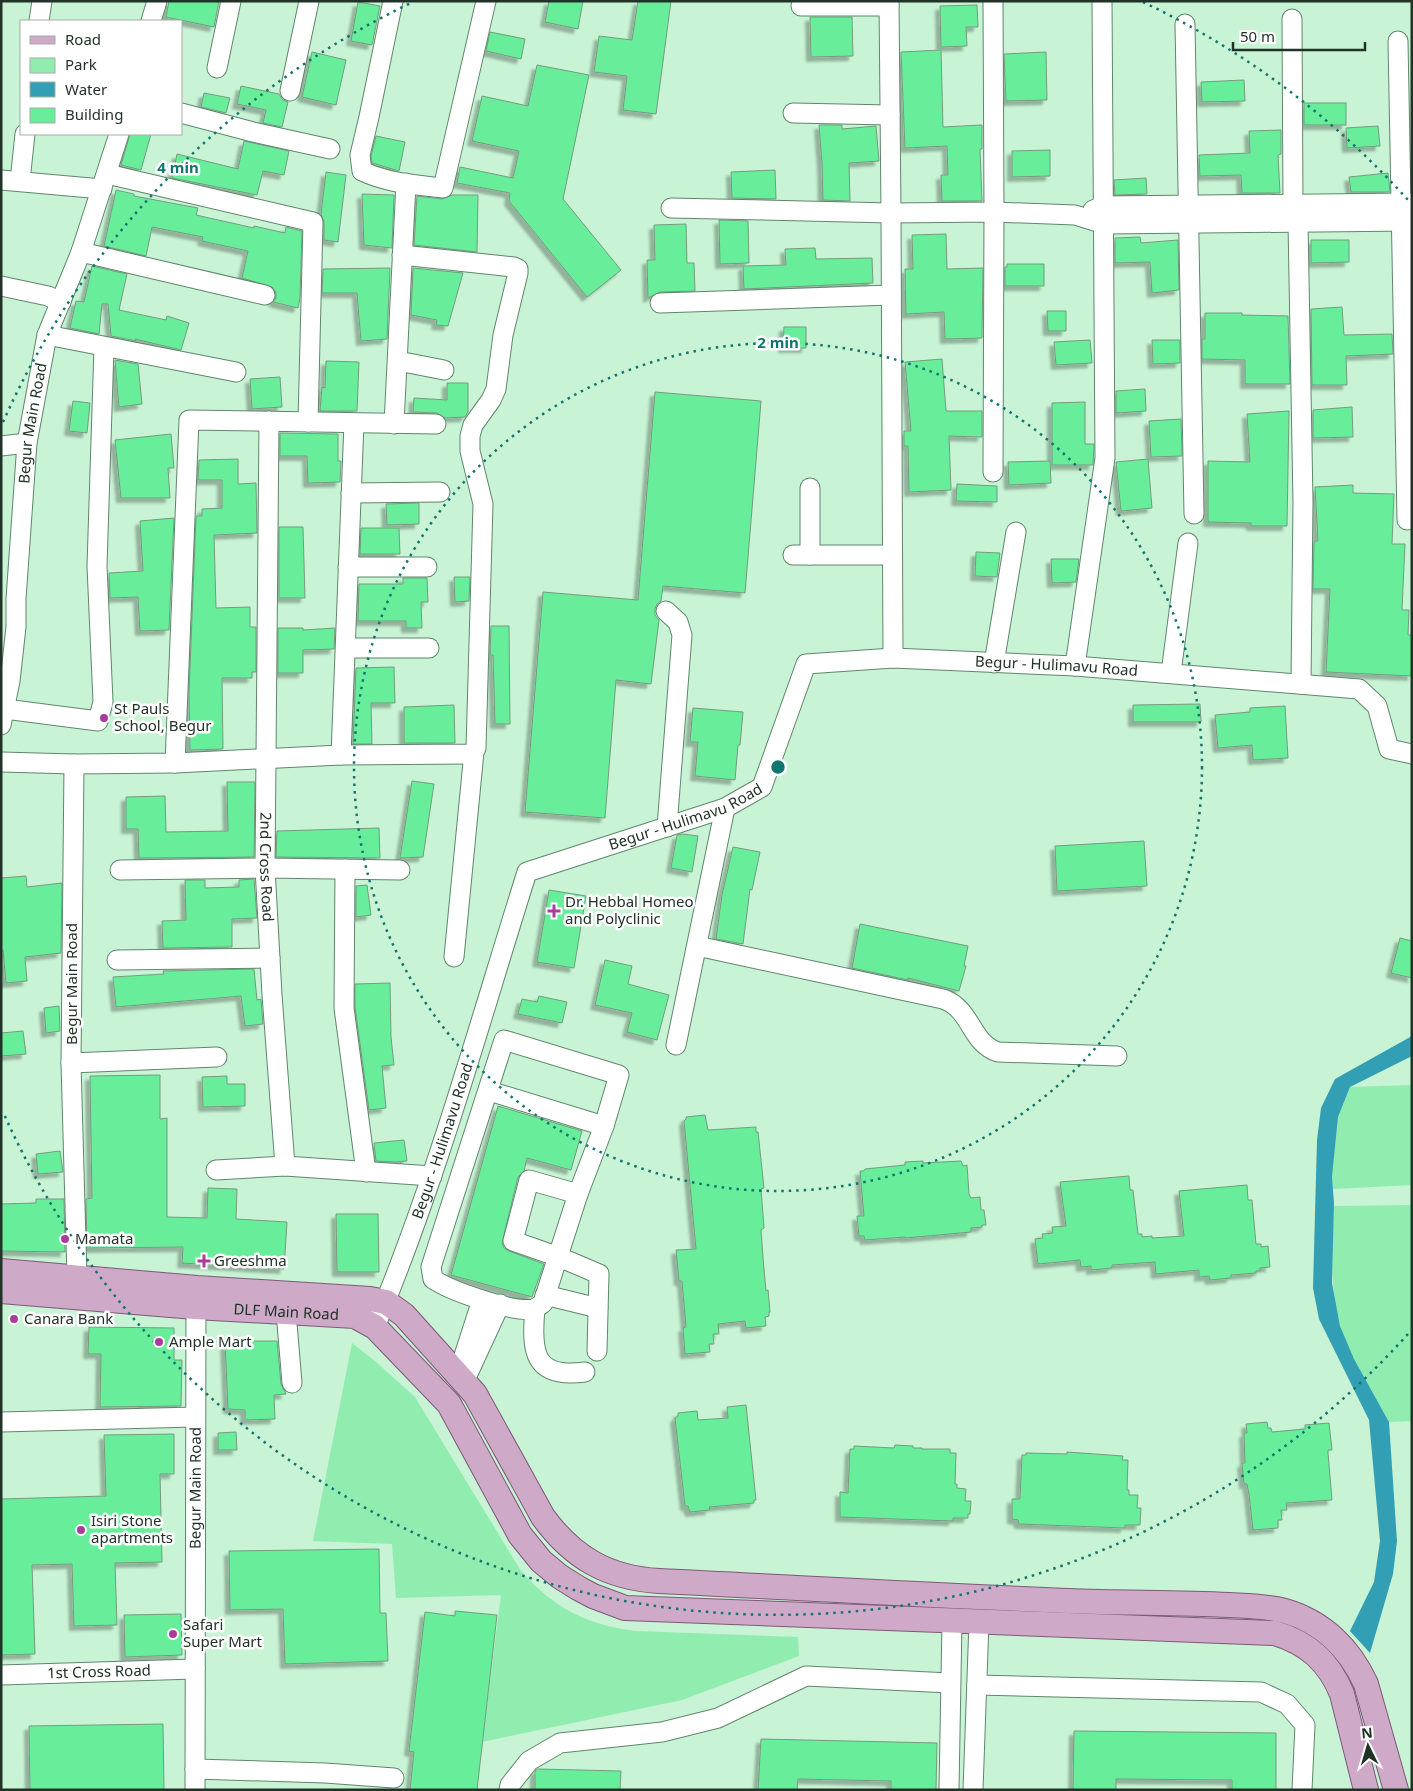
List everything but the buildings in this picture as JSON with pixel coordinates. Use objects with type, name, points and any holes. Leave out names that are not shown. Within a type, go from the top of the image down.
[{"type":"main road","points":[[1,1271],[75,1287]]},
{"type":"main road","points":[[1,1290],[75,1287],[196,1297],[370,1299],[386,1302],[404,1315],[475,1394],[543,1517],[563,1542],[588,1561],[615,1574],[644,1580],[1100,1602],[1201,1603],[1268,1607],[1299,1616],[1314,1623],[1340,1643],[1359,1670],[1366,1684],[1396,1790]]},
{"type":"main road","name":"DLF Main Road","points":[[196,1297],[286,1312],[354,1316],[375,1327],[449,1404],[520,1535],[541,1561],[558,1576],[593,1596],[625,1608],[1275,1633],[1310,1649],[1329,1669],[1336,1681],[1342,1694],[1366,1790]]},
{"type":"main road","points":[[520,1535],[543,1517]]},
{"type":"main road","points":[[1100,1602],[1102,1627]]},
{"type":"street","points":[[39,20],[42,1]]},
{"type":"street","points":[[151,20],[157,1]]},
{"type":"street","points":[[217,68],[231,1]]},
{"type":"street","points":[[290,91],[309,1]]},
{"type":"street","points":[[393,1],[360,155],[362,171],[406,184],[443,188],[486,1]]},
{"type":"street","points":[[993,1],[993,472]]},
{"type":"street","points":[[1074,666],[1105,458],[1102,1]]},
{"type":"street","points":[[802,6],[889,4],[892,213],[890,295],[893,658]]},
{"type":"street","points":[[1292,19],[1303,502],[1301,684]]},
{"type":"street","points":[[1185,24],[1194,514]]},
{"type":"street","points":[[1398,41],[1406,212],[1406,520]]},
{"type":"street","points":[[793,112],[890,115]]},
{"type":"street","points":[[182,113],[253,132],[330,149]]},
{"type":"street","points":[[25,135],[10,180],[105,182],[313,222],[308,422]]},
{"type":"street","name":"Begur Main Road","points":[[3,717],[10,681],[9,627],[16,599],[27,443],[47,335],[81,252],[119,135]]},
{"type":"street","points":[[394,424],[406,184]]},
{"type":"street","points":[[671,208],[892,213],[994,212],[1074,215],[1406,212]]},
{"type":"street","points":[[81,252],[265,295]]},
{"type":"street","points":[[402,255],[514,267],[518,269],[503,335],[496,388],[491,400],[473,425],[470,436],[471,457],[483,504],[483,523],[476,748],[474,752],[454,957]]},
{"type":"street","points":[[1,286],[48,296],[61,302]]},
{"type":"street","points":[[660,303],[890,295]]},
{"type":"street","points":[[47,335],[104,348],[236,372]]},
{"type":"street","points":[[3,717],[98,721],[103,702],[97,566],[104,348]]},
{"type":"street","points":[[398,361],[444,370]]},
{"type":"street","points":[[175,763],[189,420],[436,424]]},
{"type":"street","name":"2nd Cross Road","points":[[269,421],[265,868],[286,1166]]},
{"type":"street","points":[[341,755],[354,423]]},
{"type":"street","points":[[1,446],[27,443]]},
{"type":"street","points":[[810,488],[801,555],[892,555]]},
{"type":"street","points":[[351,493],[440,492]]},
{"type":"street","points":[[994,663],[1016,532]]},
{"type":"street","points":[[1171,673],[1188,543]]},
{"type":"street","points":[[348,567],[427,567]]},
{"type":"street","points":[[666,611],[678,622],[682,635],[667,827]]},
{"type":"street","points":[[346,648],[429,648]]},
{"type":"street","name":"Begur - Hulimavu Road","points":[[375,1327],[432,1176],[527,872],[725,808],[762,787],[806,664],[893,658],[1074,666],[1359,689],[1377,706],[1389,750],[1412,754]]},
{"type":"street","points":[[1,762],[74,764],[175,763],[341,755],[469,754],[474,752]]},
{"type":"street","name":"Begur Main Road","points":[[74,764],[71,1063],[75,1287]]},
{"type":"street","points":[[676,1045],[725,808]]},
{"type":"street","points":[[120,870],[265,868],[400,870]]},
{"type":"street","points":[[344,868],[344,1008],[366,1172]]},
{"type":"street","points":[[697,946],[944,999],[959,1007],[985,1045],[998,1052],[1117,1056]]},
{"type":"street","points":[[117,960],[270,958]]},
{"type":"street","points":[[584,1372],[567,1374],[552,1370],[542,1364],[535,1352],[533,1334],[540,1302],[559,1257],[578,1194],[604,1126],[619,1074],[504,1040],[489,1091],[430,1267],[433,1279],[442,1285],[491,1302],[524,1310],[540,1302],[598,1308]]},
{"type":"street","points":[[71,1063],[217,1057]]},
{"type":"street","points":[[489,1091],[604,1126]]},
{"type":"street","points":[[216,1170],[286,1166],[432,1176]]},
{"type":"street","points":[[578,1194],[529,1180],[513,1242],[559,1257],[599,1274],[596,1351]]},
{"type":"street","name":"Begur Main Road","points":[[195,1790],[196,1297]]},
{"type":"street","points":[[461,1379],[491,1302]]},
{"type":"street","points":[[286,1312],[292,1383]]},
{"type":"street","points":[[1,1422],[195,1417]]},
{"type":"street","points":[[949,1790],[952,1621]]},
{"type":"street","points":[[973,1790],[979,1622]]},
{"type":"street","name":"1st Cross Road","points":[[1,1675],[195,1669]]},
{"type":"street","points":[[509,1790],[510,1785],[528,1761],[560,1743],[662,1732],[718,1718],[806,1676],[950,1683]]},
{"type":"street","points":[[978,1685],[1261,1692],[1287,1704],[1305,1725],[1302,1790]]},
{"type":"street","points":[[950,1765],[973,1766]]},
{"type":"street","points":[[195,1769],[325,1782],[394,1778]]},
{"type":"green space","points":[[1412,1085],[1412,1185],[1333,1189],[1332,1177],[1338,1117],[1350,1087]]},
{"type":"green space","points":[[1412,1205],[1412,1421],[1389,1422],[1356,1362],[1340,1325],[1333,1281],[1334,1206]]},
{"type":"green space","points":[[352,1343],[415,1397],[521,1571],[533,1584],[559,1605],[587,1619],[636,1631],[798,1637],[799,1656],[682,1700],[482,1742],[501,1595],[396,1598],[392,1544],[313,1541]]},
{"type":"water","points":[[1412,1036],[1412,1056],[1350,1087],[1338,1117],[1332,1177],[1334,1203],[1332,1283],[1340,1326],[1354,1359],[1389,1422],[1397,1541],[1393,1574],[1370,1653],[1350,1631],[1374,1582],[1380,1541],[1369,1420],[1319,1319],[1313,1288],[1317,1140],[1321,1108],[1335,1079]]},
{"type":"place","name":"St Pauls School, Begur","points":[[104,718]]},
{"type":"place","name":"Dr. Hebbal Homeo and Polyclinic","points":[[554,911]]},
{"type":"place","name":"Mamata","points":[[65,1239]]},
{"type":"place","name":"Greeshma","points":[[204,1261]]},
{"type":"place","name":"Canara Bank","points":[[14,1319]]},
{"type":"place","name":"Ample Mart","points":[[159,1342]]},
{"type":"place","name":"Isiri Stone apartments","points":[[81,1530]]},
{"type":"place","name":"Safari Super Mart","points":[[173,1634]]}]
